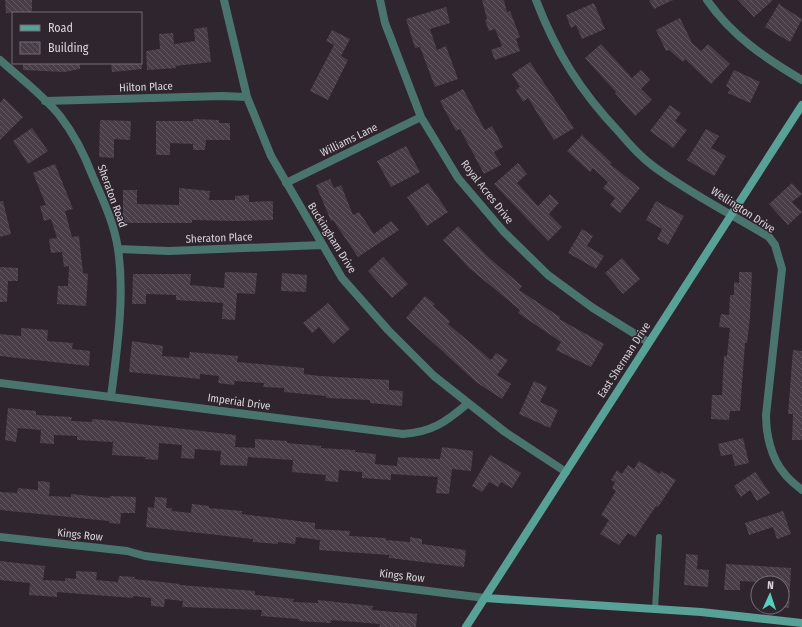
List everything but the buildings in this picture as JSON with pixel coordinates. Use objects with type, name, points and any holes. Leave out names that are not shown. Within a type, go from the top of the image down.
[{"type":"main road","name":"East Sherman Drive","points":[[466,627],[648,342],[732,215],[802,105]]},
{"type":"main road","name":"Kings Row","points":[[485,598],[655,609],[802,623]]},
{"type":"street","name":"Buckingham Drive","points":[[224,0],[247,97],[271,156],[342,278],[388,330],[434,376],[467,404],[505,432],[566,472]]},
{"type":"street","name":"Royal Acres Drive","points":[[380,0],[385,23],[421,117],[458,178],[518,247],[548,275],[593,308],[648,342]]},
{"type":"street","name":"Wellington Drive","points":[[536,0],[560,54],[577,83],[596,108],[652,165],[769,237],[775,245],[782,269],[766,414],[766,430],[769,442],[783,473],[802,490]]},
{"type":"street","points":[[707,0],[721,20],[744,42],[802,80]]},
{"type":"street","name":"Sheraton Road","points":[[0,60],[45,101],[67,126],[89,164],[109,215],[118,249],[120,290],[117,347],[111,397]]},
{"type":"street","name":"Hilton Place","points":[[45,101],[222,96],[247,97]]},
{"type":"street","name":"Williams Lane","points":[[286,183],[421,117]]},
{"type":"street","name":"Sheraton Place","points":[[118,249],[169,251],[322,245]]},
{"type":"street","name":"Imperial Drive","points":[[0,383],[403,434],[417,433],[446,422],[467,404]]},
{"type":"street","name":"Kings Row","points":[[0,537],[127,551],[145,556],[485,598]]},
{"type":"lane","points":[[655,609],[659,537]]}]
